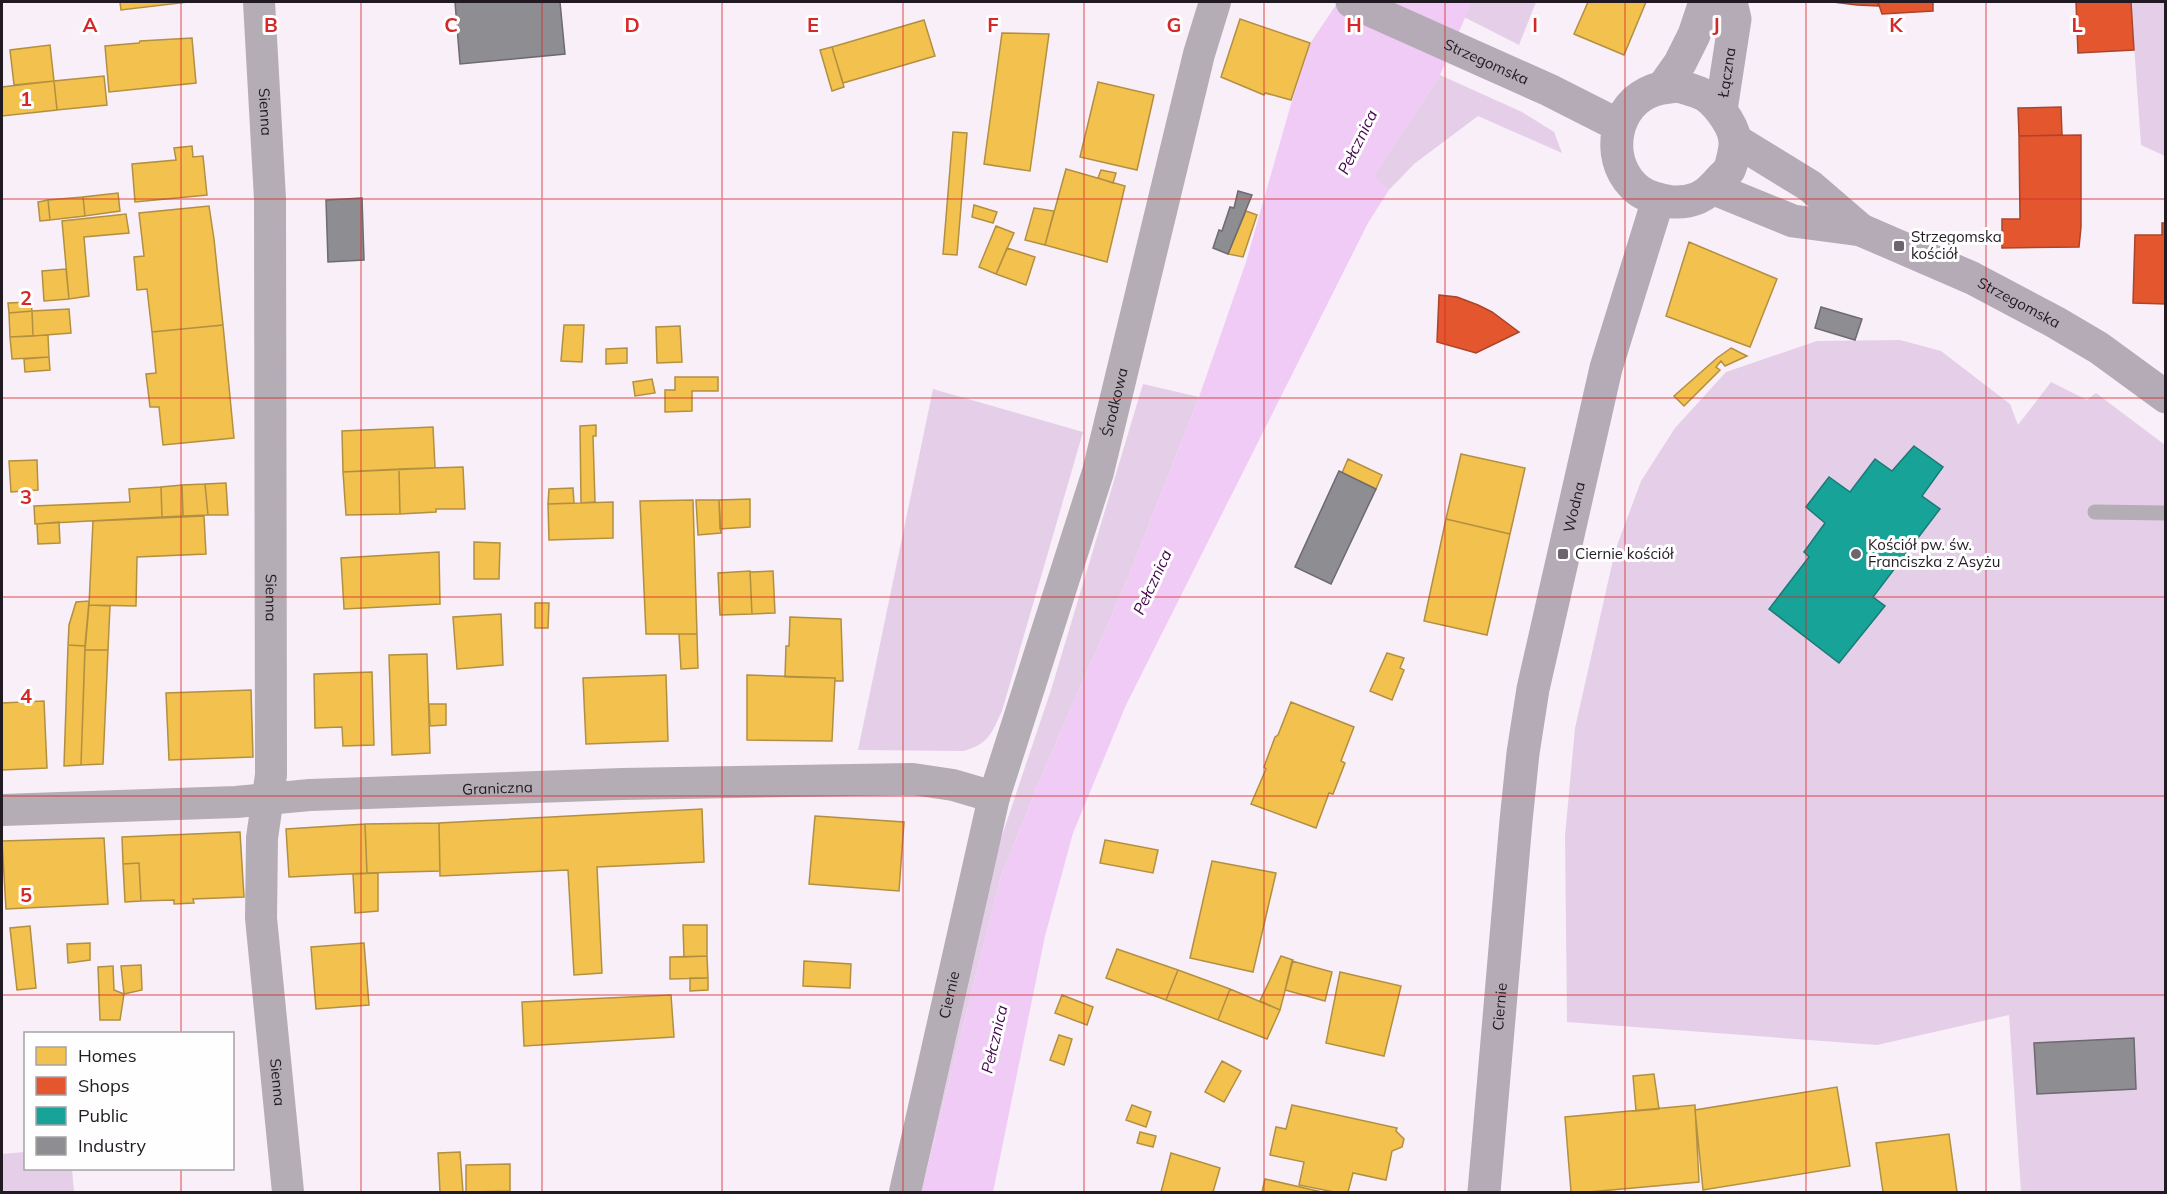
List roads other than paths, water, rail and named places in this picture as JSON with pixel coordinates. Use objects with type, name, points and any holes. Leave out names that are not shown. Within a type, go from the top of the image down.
[{"type":"main road","name":"Strzegomska","points":[[1352,2],[1512,73],[1618,125]]},
{"type":"main road","points":[[1663,87],[1680,63],[1694,35],[1705,2]]},
{"type":"main road","name":"Łączna","points":[[1721,110],[1734,20],[1731,2]]},
{"type":"main road","points":[[1678,86],[1702,93],[1721,110],[1735,140],[1730,169],[1712,189],[1697,200],[1679,202],[1658,200],[1638,190],[1623,172],[1616,150],[1618,125],[1631,105],[1646,93],[1663,87],[1678,86]]},
{"type":"main road","name":"Strzegomska","points":[[1735,140],[1810,186],[1861,230]]},
{"type":"main road","name":"Strzegomska","points":[[1712,189],[1793,221],[1861,230],[1972,278],[2099,348],[2166,397]]},
{"type":"main road","name":"Wodna","points":[[1516,821],[1533,689],[1581,473],[1606,368],[1658,200]]},
{"type":"main road","name":"Ciernie","points":[[1485,1192],[1516,821]]},
{"type":"street","name":"Sienna","points":[[258,2],[270,199],[271,775],[262,838],[261,918],[288,1192]]},
{"type":"street","name":"Środkowa","points":[[994,797],[1098,472],[1199,54],[1215,2]]},
{"type":"street","name":"Graniczna","points":[[2,810],[236,802],[310,795],[611,784],[913,779],[952,785],[994,797]]},
{"type":"street","name":"Ciernie","points":[[905,1192],[994,797]]},
{"type":"lane","points":[[2095,512],[2166,513]]},
{"type":"water","name":"Pełcznica","points":[[1338,2],[1472,2],[1440,75],[1375,176],[1389,190],[1368,223],[1126,705],[1073,833],[1045,936],[993,1192],[921,1192],[1001,876],[1044,770],[1128,578],[1199,397],[1246,262],[1311,42]]},
{"type":"place","name":"Strzegomska kościół","points":[[1899,246]]},
{"type":"place","name":"Ciernie kościół","points":[[1563,554]]},
{"type":"place","name":"Kościół pw. św. Franciszka z Asyżu","points":[[1856,554]]}]
